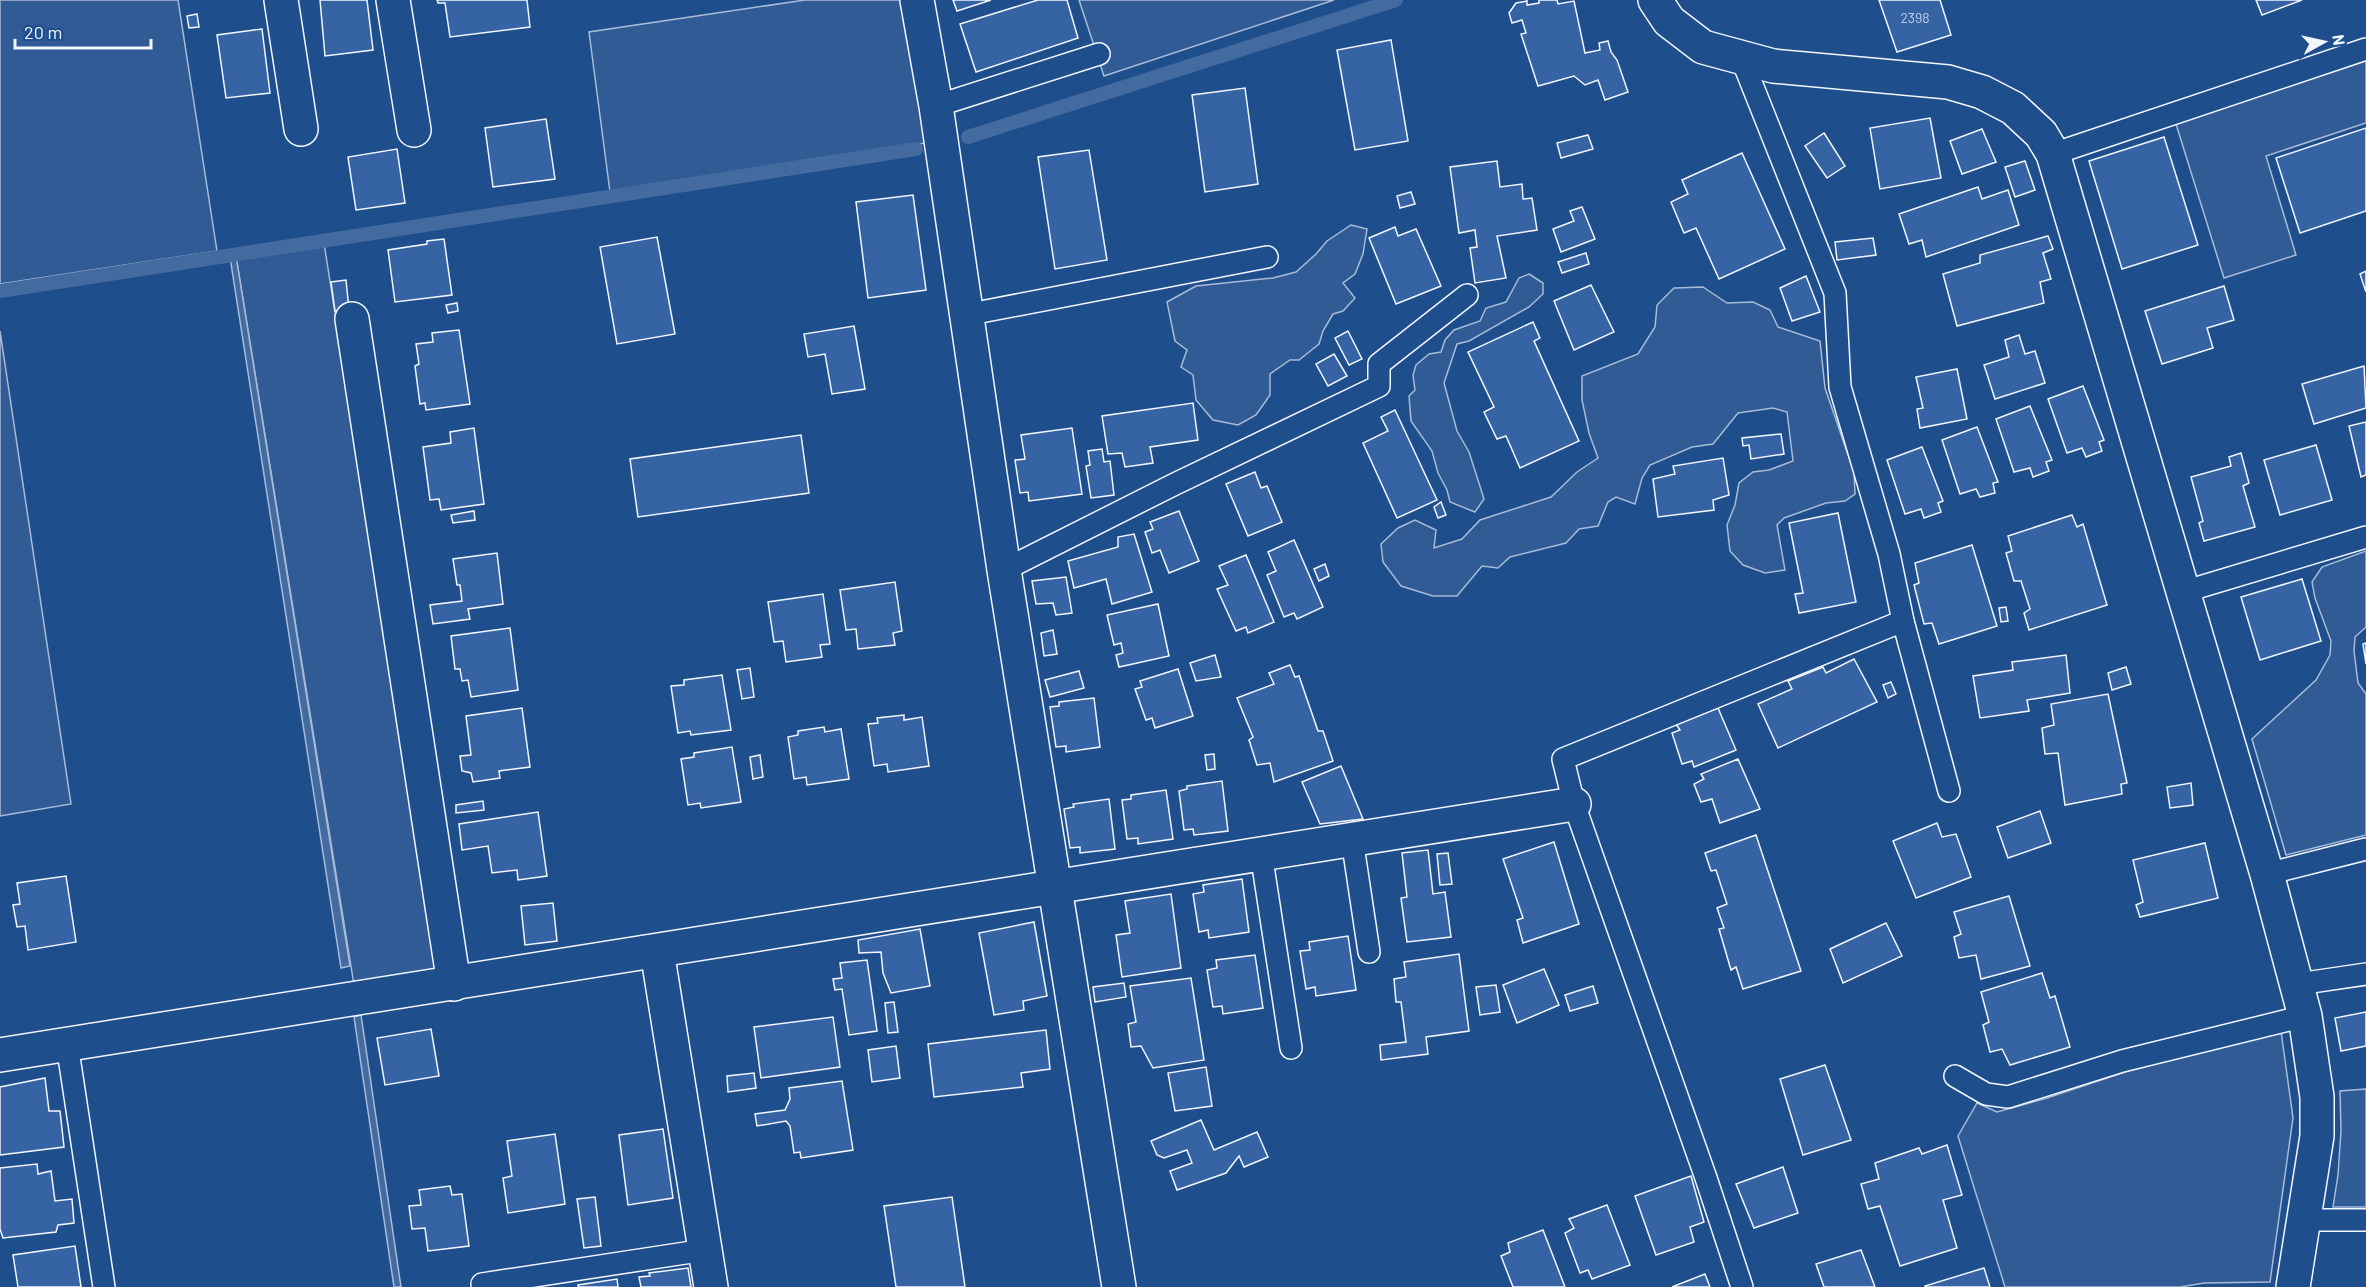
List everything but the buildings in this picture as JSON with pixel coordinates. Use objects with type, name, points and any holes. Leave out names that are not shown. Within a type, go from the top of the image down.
[{"type":"street","points":[[281,0],[301,129]]},
{"type":"street","points":[[393,0],[414,130]]},
{"type":"street","points":[[917,0],[936,106],[1004,570],[1119,1287]]},
{"type":"street","points":[[1656,0],[1669,21],[1703,47],[1773,66],[1948,82],[1982,92],[2013,108],[2041,134],[2053,154],[2267,874],[2305,1016],[2317,1097],[2317,1136],[2293,1287]]},
{"type":"street","points":[[352,319],[454,984]]},
{"type":"street","points":[[0,1055],[1574,804]]},
{"type":"street","points":[[657,951],[711,1287]]},
{"type":"lane","points":[[2053,154],[2366,50]]},
{"type":"lane","points":[[936,106],[1099,54]]},
{"type":"lane","points":[[1741,57],[1835,292],[1840,387],[1889,554],[1903,621],[1949,791]]},
{"type":"lane","points":[[965,315],[1268,256]]},
{"type":"lane","points":[[1004,570],[1175,484],[1379,386],[1379,363],[1467,295]]},
{"type":"lane","points":[[2183,592],[2366,537]]},
{"type":"lane","points":[[1742,1287],[1706,1178],[1574,804],[1563,759],[1903,621]]},
{"type":"lane","points":[[1352,838],[1369,952]]},
{"type":"lane","points":[[2267,874],[2366,849]]},
{"type":"lane","points":[[1261,853],[1291,1048]]},
{"type":"lane","points":[[2298,984],[2366,974]]},
{"type":"lane","points":[[1955,1076],[1986,1094],[2008,1098],[2121,1061],[2305,1016]]},
{"type":"lane","points":[[67,1044],[104,1287]]},
{"type":"lane","points":[[2304,1220],[2366,1220]]},
{"type":"lane","points":[[482,1284],[705,1250]]},
{"type":"shaded area","points":[[0,0],[178,0],[217,251],[0,284]]},
{"type":"shaded area","points":[[805,0],[901,0],[926,143],[610,192],[589,32]]},
{"type":"shaded area","points":[[1079,0],[1334,0],[1104,76]]},
{"type":"shaded area","points":[[2366,56],[2366,123],[2266,156],[2296,255],[2224,278],[2176,124]]},
{"type":"shaded area","points":[[1351,225],[1367,229],[1363,254],[1355,274],[1343,283],[1355,298],[1343,311],[1333,314],[1323,331],[1319,344],[1299,360],[1290,360],[1270,374],[1270,395],[1256,415],[1238,425],[1213,420],[1196,400],[1193,375],[1181,367],[1187,350],[1175,341],[1167,302],[1196,286],[1273,278],[1296,272],[1327,241]]},
{"type":"shaded area","points":[[324,243],[438,970],[354,985],[236,256]]},
{"type":"shaded area","points":[[236,256],[350,966],[341,968],[230,257]]},
{"type":"shaded area","points":[[1529,274],[1543,283],[1543,294],[1529,307],[1469,341],[1457,344],[1444,383],[1457,431],[1469,452],[1484,499],[1475,512],[1450,502],[1432,451],[1411,421],[1409,396],[1415,390],[1413,375],[1416,365],[1429,354],[1441,352],[1445,340],[1454,330],[1480,321],[1486,308],[1506,302],[1519,278]]},
{"type":"shaded area","points":[[1703,287],[1727,303],[1753,302],[1770,310],[1778,327],[1820,341],[1825,388],[1854,472],[1855,494],[1845,501],[1826,503],[1784,518],[1777,525],[1785,570],[1765,573],[1743,565],[1730,551],[1727,525],[1735,505],[1739,483],[1753,472],[1769,470],[1793,461],[1787,412],[1773,408],[1738,413],[1713,444],[1692,447],[1650,465],[1642,478],[1635,504],[1616,497],[1608,502],[1598,526],[1579,529],[1566,543],[1510,557],[1498,568],[1482,566],[1457,596],[1433,596],[1401,586],[1383,562],[1381,544],[1398,528],[1415,520],[1436,530],[1434,548],[1462,539],[1480,520],[1551,497],[1577,472],[1598,458],[1589,433],[1582,400],[1582,376],[1638,354],[1655,327],[1657,305],[1674,288]]},
{"type":"shaded area","points":[[0,331],[71,804],[0,816]]},
{"type":"shaded area","points":[[2366,551],[2366,627],[2355,637],[2354,651],[2358,683],[2366,694],[2366,835],[2286,855],[2252,739],[2316,680],[2330,655],[2331,641],[2315,598],[2312,582],[2322,567]]},
{"type":"shaded area","points":[[361,1015],[401,1287],[394,1287],[354,1017]]},
{"type":"shaded area","points":[[2281,1031],[2293,1118],[2270,1282],[2204,1283],[2180,1287],[2005,1287],[1958,1136],[1977,1103],[1997,1112],[2128,1071]]},
{"type":"shaded area","points":[[2366,1089],[2366,1207],[2333,1207],[2341,1131],[2340,1091]]},
{"type":"waterway","points":[[968,137],[1396,0]]},
{"type":"waterway","points":[[0,291],[916,149]]}]
